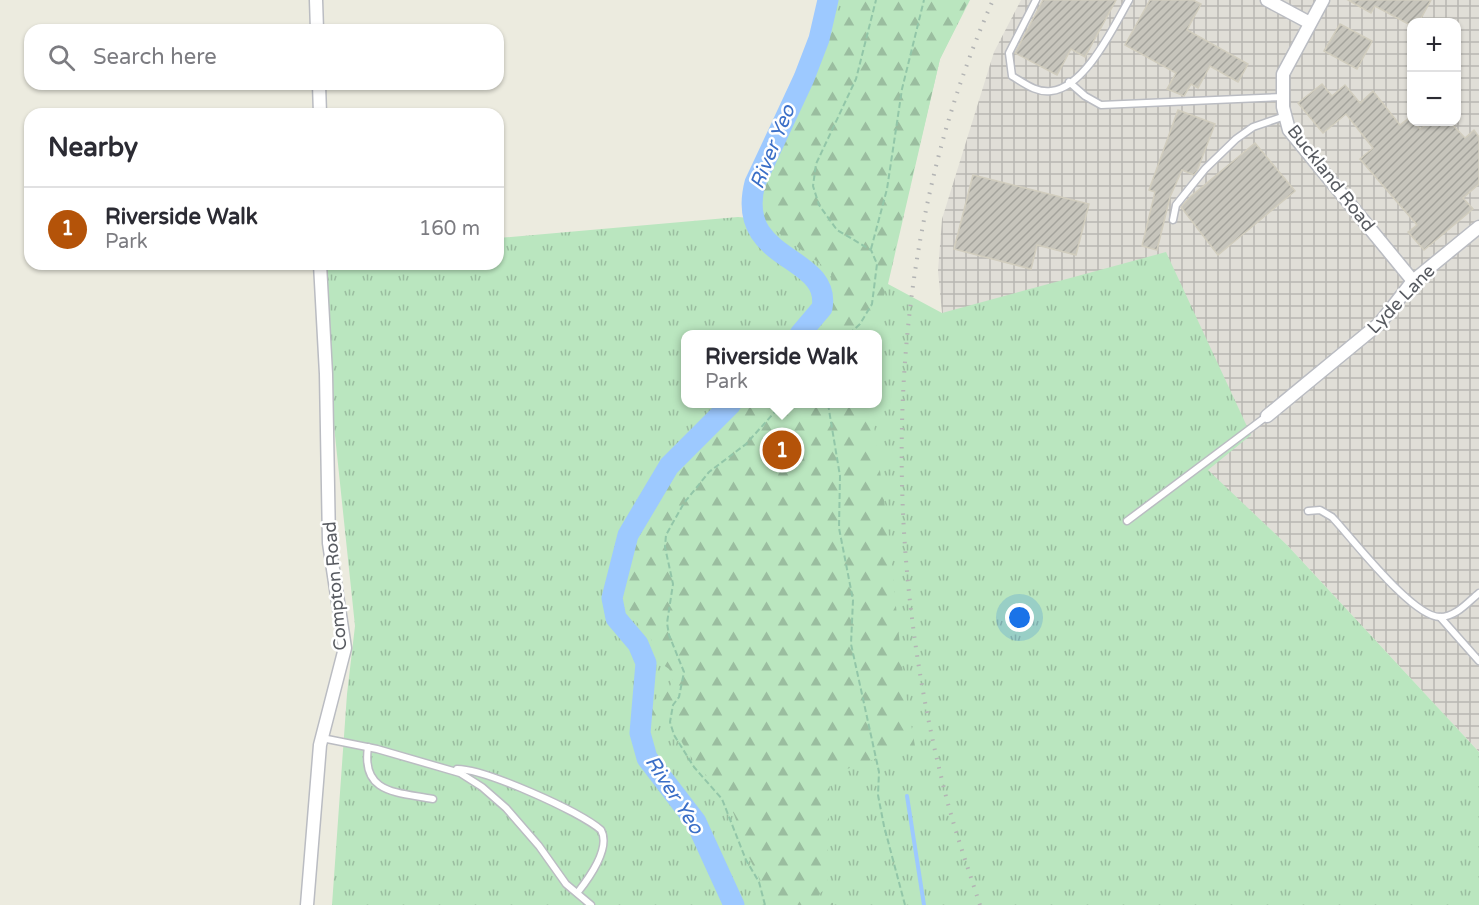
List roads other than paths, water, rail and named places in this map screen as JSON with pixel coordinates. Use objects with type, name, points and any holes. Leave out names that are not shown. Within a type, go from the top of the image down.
[{"type":"street","points":[[316,0],[317,24]]},
{"type":"street","points":[[1267,0],[1310,23]]},
{"type":"street","name":"Buckland Road","points":[[1323,0],[1283,74],[1285,116],[1289,130],[1413,281]]},
{"type":"street","points":[[319,90],[320,108]]},
{"type":"street","name":"Lyde Lane","points":[[1268,416],[1380,323],[1413,281],[1479,226]]},
{"type":"street","name":"Compton Road","points":[[307,905],[322,738],[345,648],[329,543],[326,374],[320,270]]},
{"type":"lane","points":[[1036,0],[1009,53],[1012,76],[1031,88],[1052,91],[1083,74],[1129,0]]},
{"type":"lane","points":[[1069,82],[1085,96],[1101,105],[1283,97]]},
{"type":"lane","points":[[1173,220],[1176,205],[1205,169],[1236,140],[1253,127],[1285,116]]},
{"type":"lane","points":[[1127,521],[1268,416]]},
{"type":"lane","points":[[1308,511],[1320,510],[1328,513],[1407,600],[1421,610],[1440,617],[1479,661]]},
{"type":"lane","points":[[1440,617],[1459,610],[1479,593]]},
{"type":"lane","points":[[322,738],[368,747],[450,769],[474,772],[499,780],[576,814],[601,830],[603,843],[590,878],[578,892]]},
{"type":"lane","points":[[368,747],[365,762],[373,781],[390,791],[433,799]]},
{"type":"lane","points":[[450,769],[482,787],[506,808],[539,846],[566,884],[591,905]]},
{"type":"waterway","name":"River Yeo","points":[[803,330],[822,308],[821,290],[813,277],[770,243],[758,229],[752,209],[755,183],[804,78],[819,39],[828,0]]},
{"type":"waterway","name":"River Yeo","points":[[727,408],[669,466],[628,535],[612,598],[616,618],[638,644],[646,663],[640,733],[647,758],[696,822],[734,905]]},
{"type":"waterway","points":[[907,796],[924,905]]},
{"type":"railway","points":[[980,905],[945,792],[921,680],[908,582],[902,483],[904,383],[913,284],[931,187],[958,92],[993,0]]},
{"type":"place","name":"Riverside Walk","points":[[782,450]]}]
